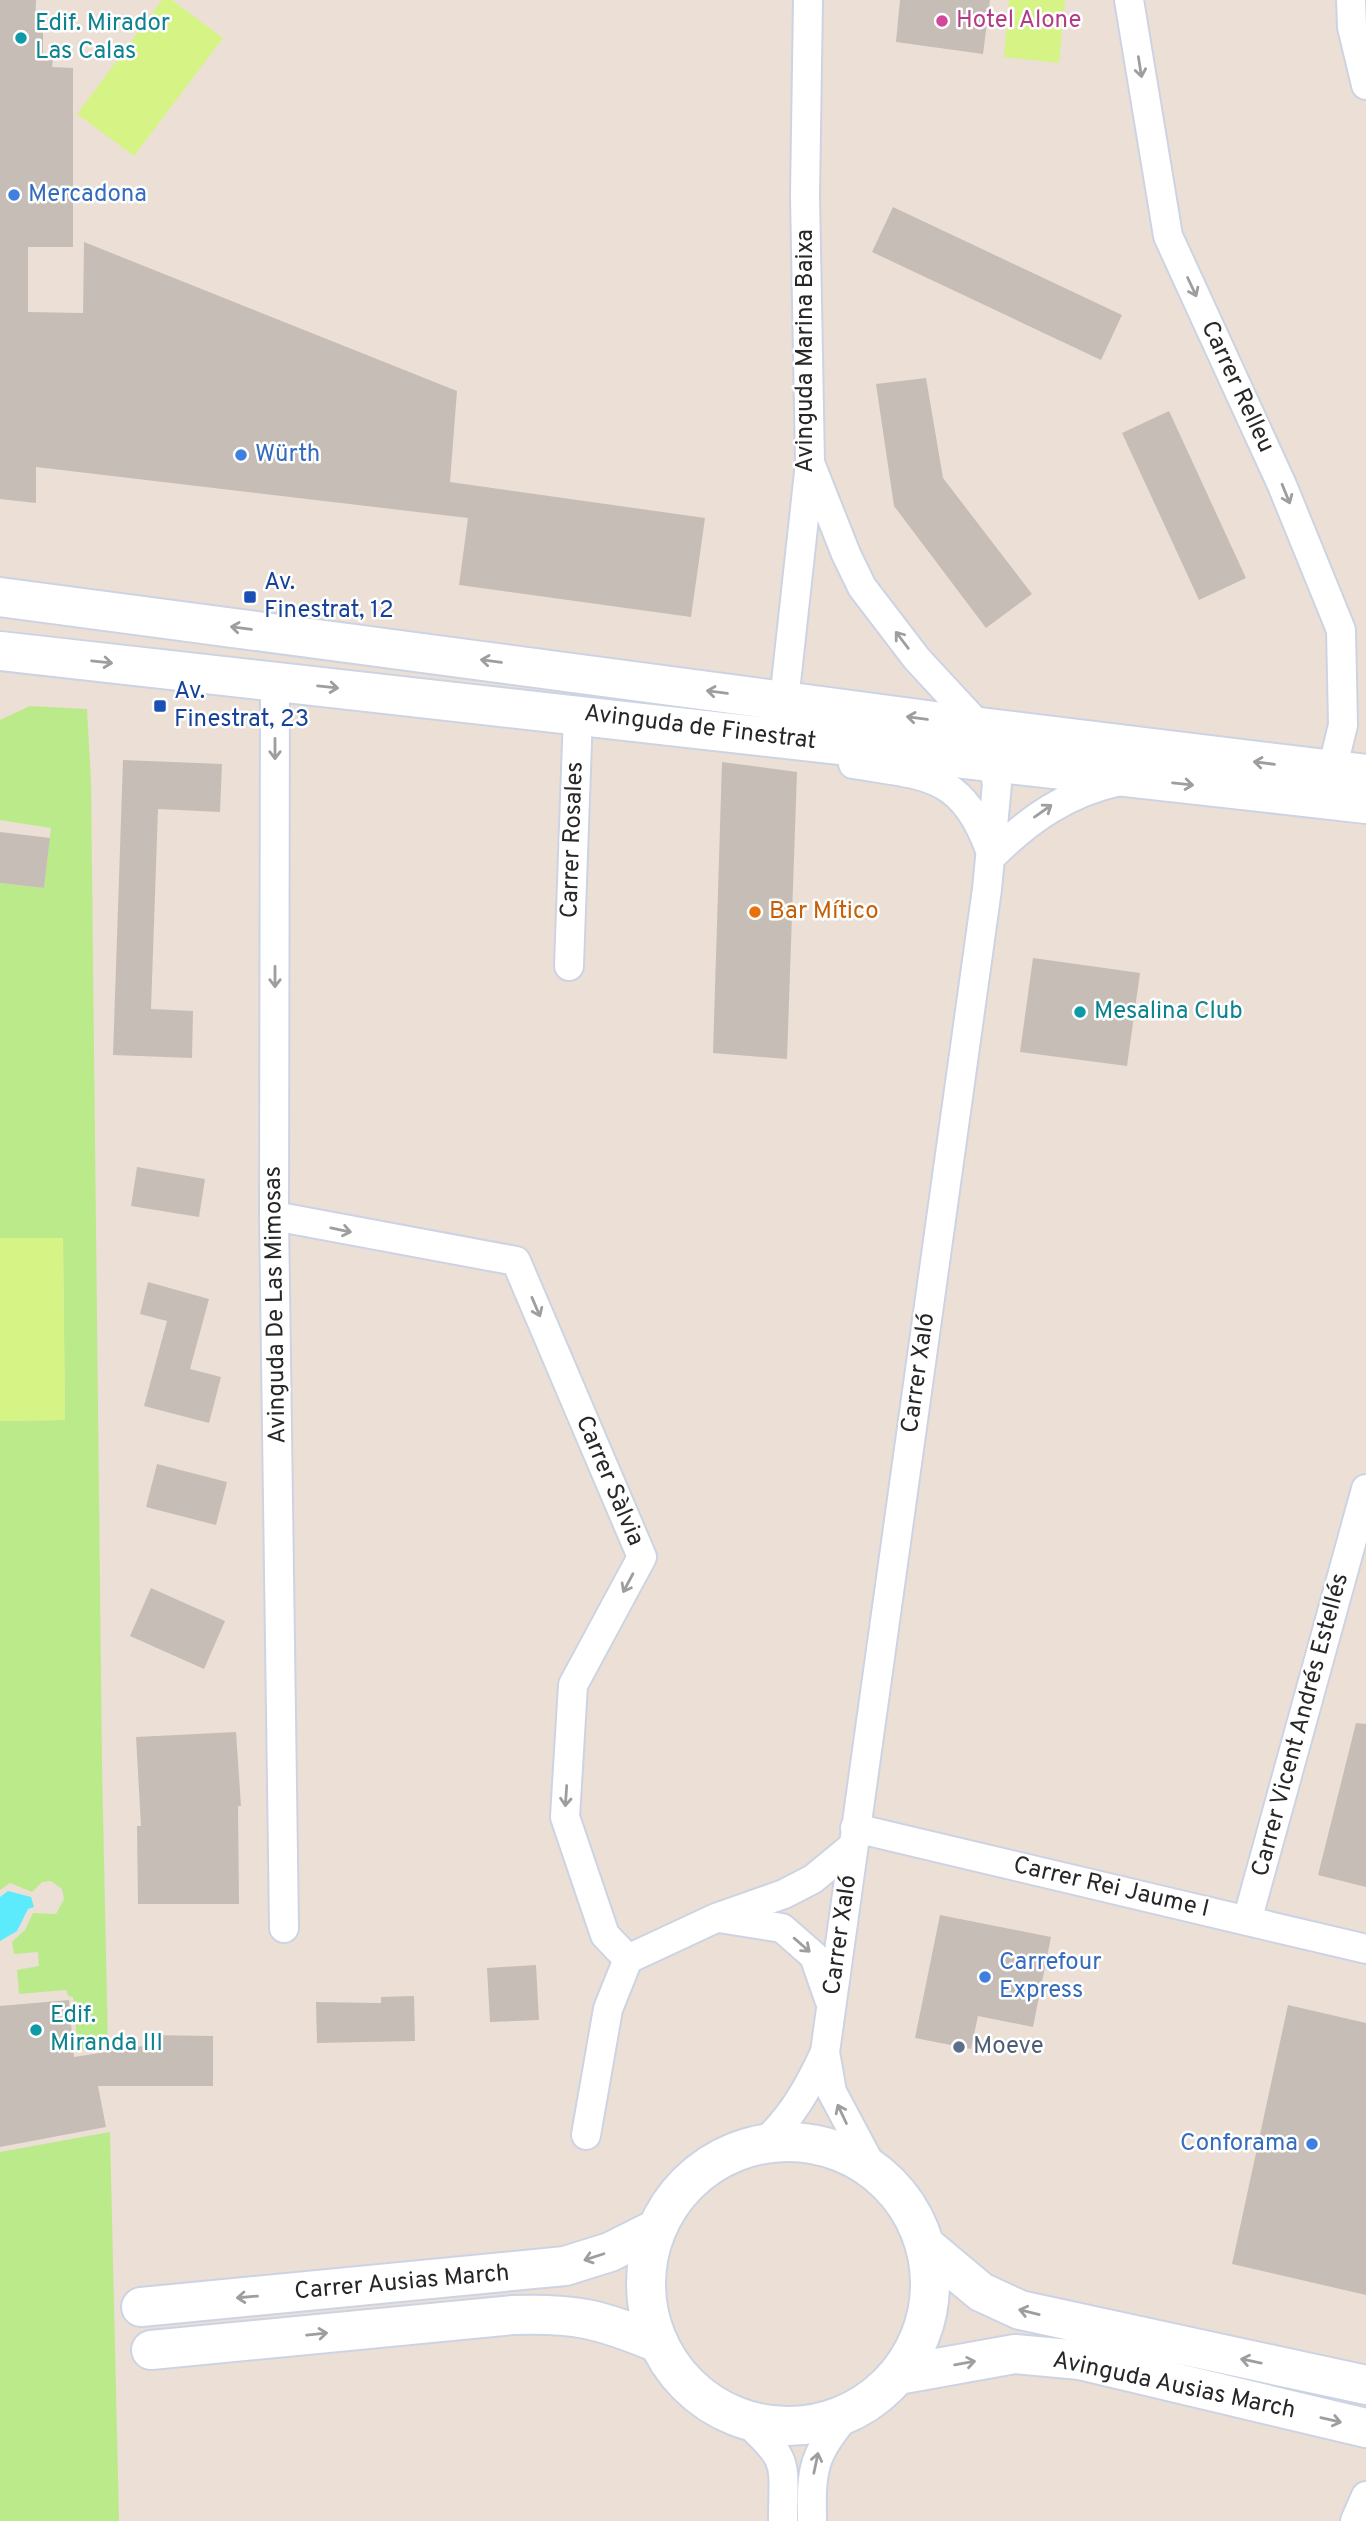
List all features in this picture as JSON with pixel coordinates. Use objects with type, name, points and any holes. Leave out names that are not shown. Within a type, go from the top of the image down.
[{"type":"main road","name":"Avinguda de Finestrat","points":[[0,597],[784,701],[986,744],[1131,779],[1366,804]]},
{"type":"main road","name":"Avinguda de Finestrat","points":[[17,653],[836,744],[986,744],[1035,734],[1349,772]]},
{"type":"main road","points":[[801,2143],[839,2152],[874,2171],[897,2192],[914,2217],[926,2246],[931,2280],[928,2314],[916,2347],[898,2375],[875,2398],[847,2414],[814,2424],[779,2426],[744,2419],[718,2408],[694,2390],[674,2368],[659,2343],[649,2315],[646,2286],[648,2257],[656,2230],[674,2199],[698,2174],[728,2155],[762,2145],[801,2143]]},
{"type":"main road","name":"Carrer Ausias March","points":[[141,2307],[565,2266],[610,2252],[656,2230]]},
{"type":"main road","name":"Avinguda Ausias March","points":[[926,2246],[981,2292],[1020,2310],[1366,2385]]},
{"type":"main road","name":"Carrer Ausias March","points":[[151,2350],[559,2314],[585,2316],[659,2343]]},
{"type":"main road","name":"Avinguda Ausias March","points":[[898,2375],[1014,2354],[1080,2360],[1366,2428]]},
{"type":"street","name":"Avinguda Marina Baixa","points":[[784,701],[810,463],[805,195],[808,0]]},
{"type":"street","name":"Carrer Relleu","points":[[1129,0],[1168,236],[1282,485],[1341,630],[1343,725],[1349,772]]},
{"type":"street","points":[[1351,0],[1352,27],[1366,85]]},
{"type":"street","points":[[810,463],[862,587],[986,744],[974,790],[978,819],[992,856],[1017,830],[1052,805],[1099,785],[1131,779]]},
{"type":"street","name":"Avinguda De Las Mimosas","points":[[275,681],[274,1216],[284,1928]]},
{"type":"street","name":"Avinguda de Finestrat","points":[[726,731],[774,716],[784,701]]},
{"type":"street","name":"Avinguda de Finestrat","points":[[784,701],[790,714],[836,744]]},
{"type":"street","name":"Carrer Rosales","points":[[569,966],[578,714]]},
{"type":"street","points":[[726,731],[767,747],[930,777],[951,789],[978,819]]},
{"type":"street","name":"Carrer Xaló","points":[[874,2171],[832,2092],[825,2052],[992,856],[997,784],[986,744]]},
{"type":"street","name":"Carrer Sàlvia","points":[[274,1216],[516,1261],[642,1557],[573,1685],[565,1816],[605,1935],[628,1959]]},
{"type":"street","name":"Carrer Vicent Andrés Estellés","points":[[1247,1921],[1366,1489]]},
{"type":"street","points":[[586,2135],[608,2009],[628,1959],[716,1918],[784,1894],[813,1879],[854,1837]]},
{"type":"street","name":"Carrer Rei Jaume I","points":[[854,1837],[1366,1949]]},
{"type":"street","points":[[716,1918],[782,1928],[814,1956],[831,2005]]},
{"type":"street","name":"Carrer Xaló","points":[[762,2145],[786,2122],[800,2103],[825,2052]]},
{"type":"street","points":[[811,2521],[814,2465],[820,2447],[847,2414]]},
{"type":"street","points":[[744,2419],[775,2448],[784,2465],[783,2521]]},
{"type":"street","points":[[1355,2521],[1366,2496]]},
{"type":"green space","points":[[162,0],[172,0],[223,38],[134,156],[77,114]]},
{"type":"green space","points":[[1009,0],[1065,0],[1059,63],[1004,57]]},
{"type":"green space","points":[[30,706],[87,709],[91,781],[102,1766],[108,2048],[78,2050],[73,1997],[68,1996],[66,1990],[19,1994],[17,1970],[39,1966],[38,1952],[14,1954],[12,1942],[25,1930],[33,1913],[56,1914],[64,1899],[62,1889],[51,1881],[42,1882],[32,1892],[10,1883],[0,1890],[0,1421],[65,1420],[63,1238],[0,1238],[0,883],[44,888],[51,828],[0,820],[0,720]]},
{"type":"green space","points":[[0,1238],[63,1238],[65,1420],[0,1421]]},
{"type":"green space","points":[[110,2132],[119,2521],[0,2521],[0,2152]]},
{"type":"water","points":[[8,1891],[31,1897],[34,1907],[28,1909],[17,1931],[0,1941],[0,1897]]},
{"type":"building","points":[[0,0],[36,0],[35,27],[43,27],[43,60],[53,60],[52,67],[73,68],[73,247],[28,247],[28,312],[83,313],[84,242],[457,391],[450,482],[705,518],[691,617],[459,585],[468,518],[36,467],[36,503],[0,499]]},
{"type":"building","name":"Hotel Alone","points":[[900,0],[990,0],[983,54],[896,42]]},
{"type":"building","points":[[893,207],[1122,315],[1101,360],[872,252]]},
{"type":"building","points":[[926,378],[943,478],[1032,594],[986,628],[894,506],[876,384]]},
{"type":"building","points":[[1169,411],[1246,578],[1199,600],[1122,433]]},
{"type":"building","points":[[123,760],[222,764],[220,812],[158,809],[151,1009],[193,1011],[192,1058],[113,1055]]},
{"type":"building","name":"Bar Mítico","points":[[722,762],[797,772],[787,1059],[713,1053]]},
{"type":"building","points":[[0,832],[50,838],[44,888],[0,883]]},
{"type":"building","name":"Mesalina Club","points":[[1033,958],[1140,973],[1127,1066],[1020,1052]]},
{"type":"building","points":[[137,1167],[205,1179],[199,1217],[131,1206]]},
{"type":"building","points":[[148,1282],[209,1299],[190,1369],[221,1377],[209,1423],[144,1406],[167,1321],[140,1314]]},
{"type":"building","points":[[157,1464],[227,1482],[216,1525],[146,1507]]},
{"type":"building","points":[[151,1588],[225,1621],[204,1669],[130,1636]]},
{"type":"building","points":[[1356,1723],[1366,1724],[1366,1887],[1318,1875]]},
{"type":"building","points":[[236,1732],[241,1806],[238,1806],[239,1904],[138,1904],[137,1826],[141,1826],[136,1737]]},
{"type":"building","name":"Carrefour Express","points":[[940,1915],[1051,1937],[1033,2027],[978,2016],[971,2049],[915,2038]]},
{"type":"building","points":[[536,1965],[539,2020],[490,2022],[487,1968]]},
{"type":"building","points":[[414,1996],[415,2041],[317,2043],[316,2002],[381,2003],[381,1997]]},
{"type":"building","points":[[69,2000],[74,2057],[143,2046],[143,2035],[213,2036],[213,2086],[98,2086],[106,2127],[0,2147],[0,2006]]},
{"type":"building","name":"Conforama","points":[[1288,2005],[1366,2023],[1366,2295],[1232,2264]]},
{"type":"place","name":"Hotel Alone","points":[[942,21]]},
{"type":"place","name":"Edif. Mirador Las Calas","points":[[21,38]]},
{"type":"place","name":"Mercadona","points":[[14,195]]},
{"type":"place","name":"Würth","points":[[241,455]]},
{"type":"place","name":"Av. Finestrat, 12","points":[[250,597]]},
{"type":"place","name":"Av. Finestrat, 23","points":[[160,706]]},
{"type":"place","name":"Bar Mítico","points":[[755,912]]},
{"type":"place","name":"Mesalina Club","points":[[1080,1012]]},
{"type":"place","name":"Carrefour Express","points":[[985,1977]]},
{"type":"place","name":"Edif. Miranda III","points":[[36,2030]]},
{"type":"place","name":"Moeve","points":[[959,2047]]},
{"type":"place","name":"Conforama","points":[[1312,2144]]}]
